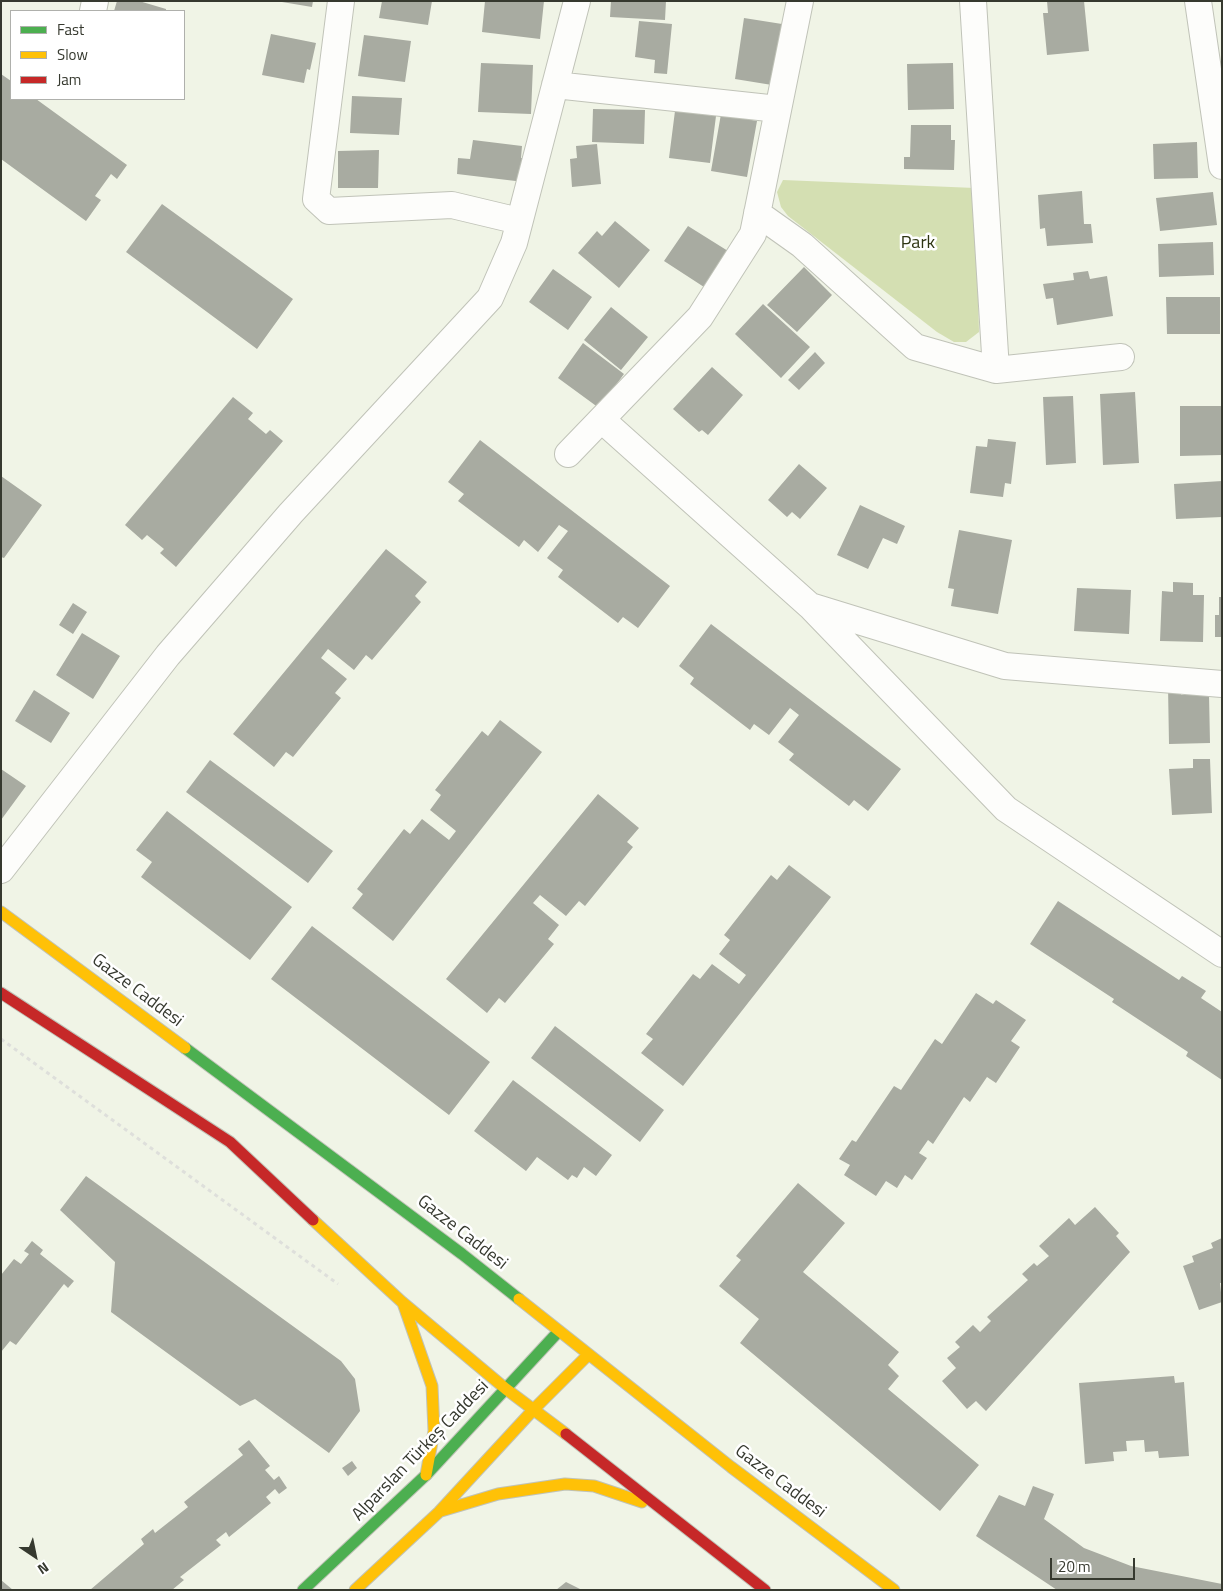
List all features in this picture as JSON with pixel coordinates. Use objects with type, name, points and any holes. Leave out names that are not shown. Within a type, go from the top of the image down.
[{"type":"main road","name":"Gazze Caddesi","points":[[1,912],[462,1254],[558,1332],[731,1467],[894,1590]]},
{"type":"main road","points":[[1,993],[230,1142],[402,1302],[506,1389],[534,1408],[765,1590]]},
{"type":"main road","points":[[402,1302],[432,1386],[434,1431],[426,1475]]},
{"type":"main road","name":"Alparslan Türkeş Caddesi","points":[[303,1590],[426,1475],[558,1332]]},
{"type":"main road","points":[[355,1590],[439,1512],[534,1408],[588,1355]]},
{"type":"main road","points":[[439,1512],[498,1494],[565,1484],[594,1486],[664,1510]]},
{"type":"street","points":[[341,1],[316,199],[329,211],[452,205],[520,221]]},
{"type":"street","points":[[1,870],[168,655],[291,514],[490,298],[514,243],[577,1]]},
{"type":"street","points":[[568,454],[700,317],[753,234],[800,1]]},
{"type":"street","points":[[973,1],[996,370]]},
{"type":"street","points":[[1198,1],[1222,166]]},
{"type":"street","points":[[555,85],[778,109]]},
{"type":"street","points":[[757,212],[802,244],[915,347],[996,370],[1121,357]]},
{"type":"street","points":[[602,420],[810,606],[1006,809],[1222,954]]},
{"type":"street","points":[[810,606],[1004,666],[1222,684]]},
{"type":"path","points":[[1,1039],[345,1289]]},
{"type":"green space","name":"Park","points":[[783,180],[975,188],[979,332],[966,342],[954,342],[937,332],[788,216],[781,207],[777,192]]},
{"type":"building","points":[[117,1],[139,1],[166,9],[166,10],[114,10]]},
{"type":"building","points":[[276,1],[313,1],[312,7]]},
{"type":"building","points":[[382,1],[432,1],[428,25],[379,18]]},
{"type":"building","points":[[485,1],[544,1],[540,39],[482,32]]},
{"type":"building","points":[[611,1],[666,1],[665,20],[610,17]]},
{"type":"building","points":[[1047,1],[1084,1],[1089,51],[1047,55],[1043,13],[1048,13]]},
{"type":"building","points":[[744,18],[782,24],[772,85],[735,79]]},
{"type":"building","points":[[639,21],[672,24],[667,74],[654,73],[655,60],[635,57]]},
{"type":"building","points":[[271,34],[316,43],[310,70],[307,69],[304,83],[262,75]]},
{"type":"building","points":[[364,35],[411,41],[405,82],[358,76]]},
{"type":"building","points":[[481,63],[533,65],[531,114],[478,112]]},
{"type":"building","points":[[953,63],[954,109],[908,110],[907,64]]},
{"type":"building","points":[[1,74],[10,80],[10,100],[37,100],[127,165],[117,179],[111,174],[95,196],[101,200],[86,221],[1,159]]},
{"type":"building","points":[[352,96],[402,98],[399,135],[350,133]]},
{"type":"building","points":[[593,109],[645,110],[644,144],[592,142]]},
{"type":"building","points":[[675,111],[716,116],[710,163],[669,158]]},
{"type":"building","points":[[721,114],[757,121],[747,177],[711,171]]},
{"type":"building","points":[[911,125],[951,125],[951,140],[955,140],[954,170],[904,169],[904,157],[910,157]]},
{"type":"building","points":[[473,140],[522,146],[521,158],[527,158],[524,182],[457,174],[458,158],[470,159]]},
{"type":"building","points":[[1197,142],[1198,178],[1154,179],[1153,144]]},
{"type":"building","points":[[597,144],[601,184],[572,187],[570,159],[577,158],[576,146]]},
{"type":"building","points":[[379,150],[378,188],[338,188],[338,151]]},
{"type":"building","points":[[1082,191],[1084,224],[1091,224],[1093,243],[1047,246],[1045,228],[1040,229],[1038,195]]},
{"type":"building","points":[[1213,192],[1217,225],[1160,231],[1156,198]]},
{"type":"building","points":[[162,204],[293,299],[257,349],[126,252]]},
{"type":"building","points":[[615,221],[650,250],[619,288],[578,253],[597,231],[602,236]]},
{"type":"building","points":[[688,226],[728,251],[704,287],[664,261]]},
{"type":"building","points":[[1213,242],[1214,275],[1159,277],[1158,244]]},
{"type":"building","points":[[804,267],[832,295],[797,332],[767,305]]},
{"type":"building","points":[[553,269],[592,297],[568,330],[529,302]]},
{"type":"building","points":[[1088,271],[1090,279],[1107,276],[1113,316],[1057,325],[1053,298],[1046,299],[1043,284],[1074,280],[1073,273]]},
{"type":"building","points":[[1166,297],[1220,297],[1220,334],[1167,334]]},
{"type":"building","points":[[763,304],[810,347],[781,378],[735,334]]},
{"type":"building","points":[[611,307],[648,337],[621,370],[584,340]]},
{"type":"building","points":[[583,343],[624,374],[599,408],[558,378]]},
{"type":"building","points":[[815,352],[825,363],[799,390],[788,380]]},
{"type":"building","points":[[712,367],[743,395],[708,435],[702,430],[699,432],[673,409]]},
{"type":"building","points":[[1135,392],[1139,463],[1103,465],[1100,394]]},
{"type":"building","points":[[1073,396],[1076,463],[1046,465],[1043,397]]},
{"type":"building","points":[[233,397],[253,413],[248,419],[266,434],[270,430],[283,441],[176,567],[160,553],[164,549],[147,535],[142,540],[125,525]]},
{"type":"building","points":[[1180,406],[1222,406],[1222,455],[1180,456]]},
{"type":"building","points":[[988,439],[1016,442],[1011,484],[1005,483],[1003,497],[970,493],[976,446],[987,447]]},
{"type":"building","points":[[480,440],[670,586],[638,628],[623,617],[618,623],[558,577],[563,570],[547,558],[568,531],[559,525],[538,552],[524,540],[519,547],[458,501],[464,494],[448,482]]},
{"type":"building","points":[[799,464],[827,488],[800,519],[792,512],[787,517],[768,500]]},
{"type":"building","points":[[1,476],[42,505],[4,558],[1,557]]},
{"type":"building","points":[[1222,481],[1222,517],[1176,519],[1174,484]]},
{"type":"building","points":[[860,505],[905,526],[897,544],[883,538],[868,569],[837,555]]},
{"type":"building","points":[[959,530],[1012,540],[998,614],[951,606],[954,589],[948,588]]},
{"type":"building","points":[[386,549],[427,582],[415,596],[421,602],[372,660],[366,655],[354,670],[328,649],[321,658],[347,679],[335,693],[341,698],[293,757],[286,752],[274,767],[233,734]]},
{"type":"building","points":[[1173,582],[1193,583],[1193,595],[1204,595],[1203,642],[1160,641],[1162,591],[1173,592]]},
{"type":"building","points":[[1077,588],[1131,590],[1129,634],[1074,631]]},
{"type":"building","points":[[1219,597],[1222,597],[1222,637],[1215,637],[1215,615],[1219,615]]},
{"type":"building","points":[[73,603],[87,612],[73,634],[59,625]]},
{"type":"building","points":[[711,624],[901,769],[868,811],[854,800],[849,806],[789,760],[794,754],[778,742],[799,715],[790,708],[769,735],[754,724],[750,730],[690,684],[694,678],[679,666]]},
{"type":"building","points":[[82,633],[120,656],[93,699],[56,675]]},
{"type":"building","points":[[1181,685],[1181,695],[1209,694],[1210,743],[1169,744],[1168,686]]},
{"type":"building","points":[[34,690],[70,713],[51,743],[15,721]]},
{"type":"building","points":[[500,720],[542,752],[393,941],[352,908],[363,894],[357,889],[404,829],[410,834],[422,819],[449,840],[456,831],[430,810],[441,795],[435,790],[482,731],[488,736]]},
{"type":"building","points":[[1193,759],[1210,759],[1212,813],[1172,815],[1169,769],[1193,768]]},
{"type":"building","points":[[210,760],[333,851],[308,883],[186,792]]},
{"type":"building","points":[[1,769],[26,786],[1,820]]},
{"type":"building","points":[[598,794],[639,828],[627,842],[633,847],[585,906],[579,901],[566,916],[540,895],[533,903],[559,925],[548,939],[554,944],[505,1003],[499,998],[487,1013],[446,979]]},
{"type":"building","points":[[167,811],[292,907],[250,960],[141,877],[152,862],[136,850]]},
{"type":"building","points":[[789,865],[831,897],[683,1086],[641,1053],[653,1039],[646,1034],[693,974],[700,979],[712,964],[739,984],[746,975],[719,954],[730,940],[724,935],[771,875],[777,880]]},
{"type":"building","points":[[1058,901],[1179,980],[1182,976],[1206,991],[1201,998],[1222,1012],[1222,1080],[1186,1056],[1188,1052],[1112,1002],[1114,999],[1030,944]]},
{"type":"building","points":[[312,926],[490,1062],[449,1115],[271,979]]},
{"type":"building","points":[[976,993],[993,1004],[996,1000],[1026,1020],[1011,1041],[1020,1047],[996,1083],[987,1077],[970,1102],[964,1097],[933,1144],[928,1140],[919,1153],[927,1158],[912,1180],[905,1175],[897,1188],[886,1181],[876,1196],[844,1175],[850,1165],[839,1159],[852,1140],[856,1142],[894,1086],[901,1090],[935,1039],[942,1044]]},
{"type":"building","points":[[555,1026],[664,1110],[640,1142],[531,1058]]},
{"type":"building","points":[[513,1080],[612,1155],[596,1176],[584,1167],[577,1178],[572,1175],[568,1180],[537,1157],[526,1171],[474,1131]]},
{"type":"building","points":[[86,1176],[341,1361],[355,1379],[360,1411],[329,1453],[255,1399],[240,1406],[111,1312],[115,1262],[60,1210]]},
{"type":"building","points":[[798,1183],[845,1223],[803,1272],[899,1352],[888,1365],[899,1376],[888,1389],[979,1465],[940,1511],[740,1343],[759,1319],[719,1286],[741,1260],[736,1256]]},
{"type":"building","points":[[1095,1207],[1119,1233],[1116,1236],[1130,1252],[986,1411],[976,1401],[967,1409],[942,1381],[956,1368],[947,1358],[960,1347],[955,1342],[973,1325],[980,1332],[991,1321],[987,1317],[1028,1280],[1022,1274],[1034,1263],[1037,1266],[1049,1256],[1039,1246],[1069,1218],[1075,1225]]},
{"type":"building","points":[[1222,1238],[1222,1283],[1220,1283],[1222,1302],[1199,1310],[1183,1266],[1194,1262],[1192,1256],[1213,1248],[1211,1243]]},
{"type":"building","points":[[32,1241],[43,1250],[40,1254],[74,1281],[68,1288],[64,1284],[16,1345],[10,1341],[1,1352],[1,1275],[14,1259],[21,1264],[29,1254],[24,1251]]},
{"type":"building","points":[[1174,1376],[1175,1383],[1184,1382],[1189,1456],[1159,1458],[1158,1451],[1145,1452],[1144,1440],[1126,1441],[1127,1451],[1113,1452],[1114,1461],[1085,1464],[1079,1383]]},
{"type":"building","points":[[249,1440],[270,1466],[265,1470],[274,1480],[279,1476],[287,1488],[279,1494],[275,1489],[266,1497],[271,1503],[229,1537],[226,1532],[216,1540],[221,1545],[180,1577],[184,1580],[172,1590],[90,1590],[144,1544],[141,1539],[153,1529],[155,1533],[188,1507],[184,1502],[243,1455],[238,1449]]},
{"type":"building","points":[[352,1461],[357,1468],[348,1476],[342,1468]]},
{"type":"building","points":[[1033,1486],[1054,1494],[1044,1519],[1084,1548],[1131,1566],[1222,1584],[1222,1590],[1057,1590],[976,1536],[999,1495],[1025,1506]]},
{"type":"building","points":[[1,1580],[13,1590],[1,1590]]},
{"type":"building","points":[[566,1582],[582,1590],[556,1590]]},
{"type":"traffic: fast","points":[[185,1048],[462,1254],[519,1299]]},
{"type":"traffic: fast","points":[[303,1590],[426,1475],[558,1332]]},
{"type":"traffic: slow","points":[[1,912],[185,1048]]},
{"type":"traffic: slow","points":[[313,1220],[402,1302],[506,1389],[566,1434]]},
{"type":"traffic: slow","points":[[519,1299],[731,1467],[894,1590]]},
{"type":"traffic: slow","points":[[403,1303],[432,1386],[434,1431],[426,1475]]},
{"type":"traffic: slow","points":[[355,1590],[439,1512],[534,1409],[588,1355]]},
{"type":"traffic: slow","points":[[441,1511],[498,1494],[565,1484],[594,1486],[642,1502]]},
{"type":"traffic: jam","points":[[1,993],[230,1142],[313,1220]]},
{"type":"traffic: jam","points":[[566,1434],[765,1590]]}]
